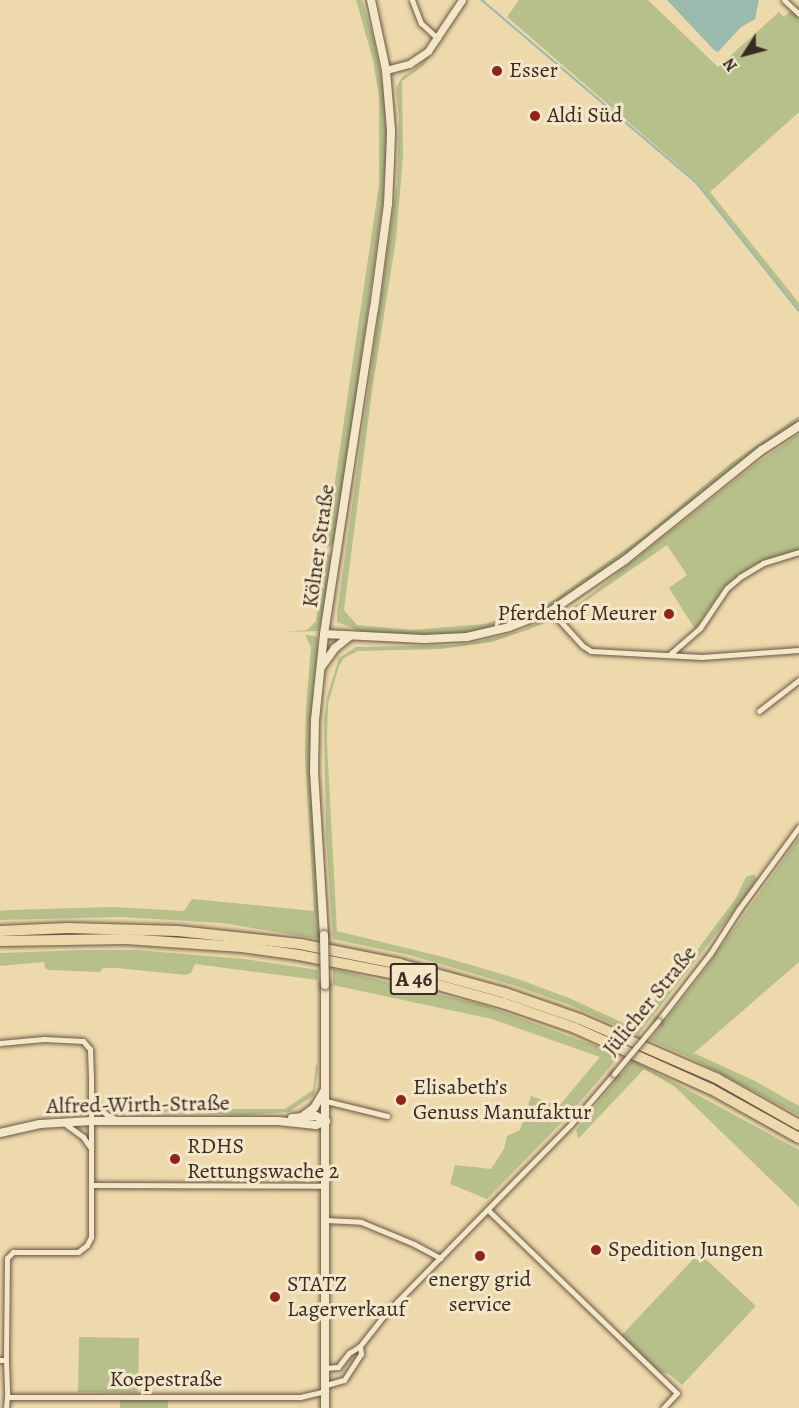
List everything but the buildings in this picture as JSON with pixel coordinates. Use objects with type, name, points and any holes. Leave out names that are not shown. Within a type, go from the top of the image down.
[{"type":"highway","name":"A 46","points":[[0,931],[121,928],[178,931],[300,944],[400,964],[505,993],[580,1019],[716,1078],[799,1125]]},
{"type":"highway","name":"A 46","points":[[0,941],[126,939],[242,947],[299,955],[406,976],[493,1000],[575,1028],[711,1089],[799,1138]]},
{"type":"main road","name":"Kölner Straße","points":[[325,1408],[325,985],[314,771],[315,720],[324,634],[388,204],[391,130],[386,70],[371,0]]},
{"type":"main road","points":[[324,634],[423,639],[467,637],[509,627],[551,611],[625,560],[762,450],[799,426]]},
{"type":"main road","points":[[320,670],[335,648],[350,636]]},
{"type":"main road","points":[[303,1116],[314,1108],[326,1086]]},
{"type":"main road","name":"Alfred-Wirth-Straße","points":[[278,1121],[303,1116],[316,1116],[326,1121]]},
{"type":"main road","name":"Alfred-Wirth-Straße","points":[[0,1133],[40,1124],[91,1121],[278,1121],[316,1125],[326,1121]]},
{"type":"street","points":[[412,0],[421,23],[438,39]]},
{"type":"street","points":[[386,70],[419,59],[438,39],[462,0]]},
{"type":"street","points":[[784,0],[799,14]]},
{"type":"street","points":[[669,655],[700,628],[727,588],[740,577],[763,563],[799,552]]},
{"type":"street","points":[[551,611],[583,646],[591,651],[702,657],[799,650]]},
{"type":"street","points":[[759,711],[799,680]]},
{"type":"street","name":"Jülicher Straße","points":[[325,1368],[338,1367],[349,1353],[360,1346],[386,1313],[571,1124],[658,1021],[710,954],[739,909],[799,827]]},
{"type":"street","points":[[0,1043],[44,1039],[78,1040],[88,1044],[91,1101],[91,1237],[87,1245],[78,1252],[13,1252],[7,1258],[3,1360],[6,1408]]},
{"type":"street","points":[[91,1101],[107,1115],[121,1121]]},
{"type":"street","points":[[326,1101],[387,1116]]},
{"type":"street","points":[[63,1123],[83,1137],[91,1149]]},
{"type":"street","points":[[91,1185],[326,1186]]},
{"type":"street","points":[[488,1210],[676,1393],[663,1408]]},
{"type":"street","points":[[326,1220],[361,1222],[414,1244],[440,1258]]},
{"type":"street","name":"Jülicher Straße","points":[[326,1388],[344,1380],[360,1354],[360,1346]]},
{"type":"street","name":"Koepestraße","points":[[7,1397],[300,1397],[326,1388]]},
{"type":"green space","points":[[356,0],[362,0],[373,36],[384,91],[387,142],[383,199],[358,383],[334,542],[327,547],[379,185],[379,96],[373,60]]},
{"type":"green space","points":[[519,0],[648,0],[718,67],[779,12],[784,17],[791,10],[799,16],[799,112],[710,192],[799,303],[799,312],[694,179],[507,17]]},
{"type":"green space","points":[[432,54],[424,65],[402,81],[403,156],[396,239],[372,391],[344,610],[357,625],[411,630],[485,624],[542,606],[544,609],[516,622],[465,633],[420,636],[362,632],[337,622],[337,613],[397,184],[399,119],[396,88],[402,77]]},
{"type":"green space","points":[[799,416],[799,422],[732,468],[635,548],[550,607],[548,604],[644,536],[730,464]]},
{"type":"green space","points":[[799,434],[799,551],[752,566],[738,576],[723,589],[695,629],[669,588],[687,575],[667,545],[561,618],[559,615],[581,602],[757,463]]},
{"type":"green space","points":[[327,551],[332,558],[319,631],[286,632],[307,630],[316,621]]},
{"type":"green space","points":[[555,616],[557,619],[492,642],[441,649],[358,651],[344,658],[339,666],[328,704],[327,743],[337,931],[447,958],[515,978],[569,998],[630,1026],[655,999],[679,965],[682,966],[698,949],[736,898],[746,877],[754,874],[757,880],[751,889],[638,1035],[570,1005],[513,985],[409,955],[333,939],[326,836],[324,721],[327,697],[339,658],[356,647],[454,645],[480,641],[520,631]]},
{"type":"green space","points":[[305,635],[316,636],[318,640],[310,729],[319,939],[222,923],[120,917],[0,920],[0,911],[11,910],[112,907],[184,911],[192,899],[314,911],[305,756],[311,647]]},
{"type":"green space","points":[[799,838],[799,962],[694,1053],[755,1081],[799,1106],[799,1115],[689,1057],[650,1040],[696,982]]},
{"type":"green space","points":[[136,950],[244,959],[318,970],[318,980],[195,964],[191,973],[187,975],[116,968],[103,968],[100,972],[49,970],[45,968],[44,962],[0,966],[0,953]]},
{"type":"green space","points":[[333,969],[487,1006],[620,1055],[569,1115],[487,1199],[450,1184],[455,1165],[491,1169],[504,1149],[507,1136],[520,1130],[531,1096],[559,1106],[600,1057],[492,1019],[333,985]]},
{"type":"green space","points":[[633,1060],[799,1150],[799,1207],[674,1086],[644,1069],[578,1139],[576,1130]]},
{"type":"green space","points":[[316,1064],[318,1068],[314,1095],[289,1112],[243,1115],[127,1110],[126,1106],[285,1109],[313,1090]]},
{"type":"green space","points":[[699,1253],[756,1306],[682,1385],[669,1374],[659,1372],[621,1336]]},
{"type":"green space","points":[[79,1337],[139,1338],[138,1393],[78,1392]]},
{"type":"green space","points":[[120,1400],[168,1400],[168,1408],[120,1408]]},
{"type":"shaded area","points":[[667,0],[759,0],[755,19],[741,27],[718,52]]},
{"type":"waterway","points":[[482,0],[696,182],[799,311]]},
{"type":"place","name":"Esser","points":[[497,71]]},
{"type":"place","name":"Aldi Süd","points":[[535,116]]},
{"type":"place","name":"Pferdehof Meurer","points":[[669,614]]},
{"type":"place","name":"Elisabeth’s Genuss Manufaktur","points":[[401,1100]]},
{"type":"place","name":"RDHS Rettungswache 2","points":[[175,1159]]},
{"type":"place","name":"Spedition Jungen","points":[[596,1250]]},
{"type":"place","name":"energy grid service","points":[[480,1256]]},
{"type":"place","name":"STATZ Lagerverkauf","points":[[275,1297]]}]
